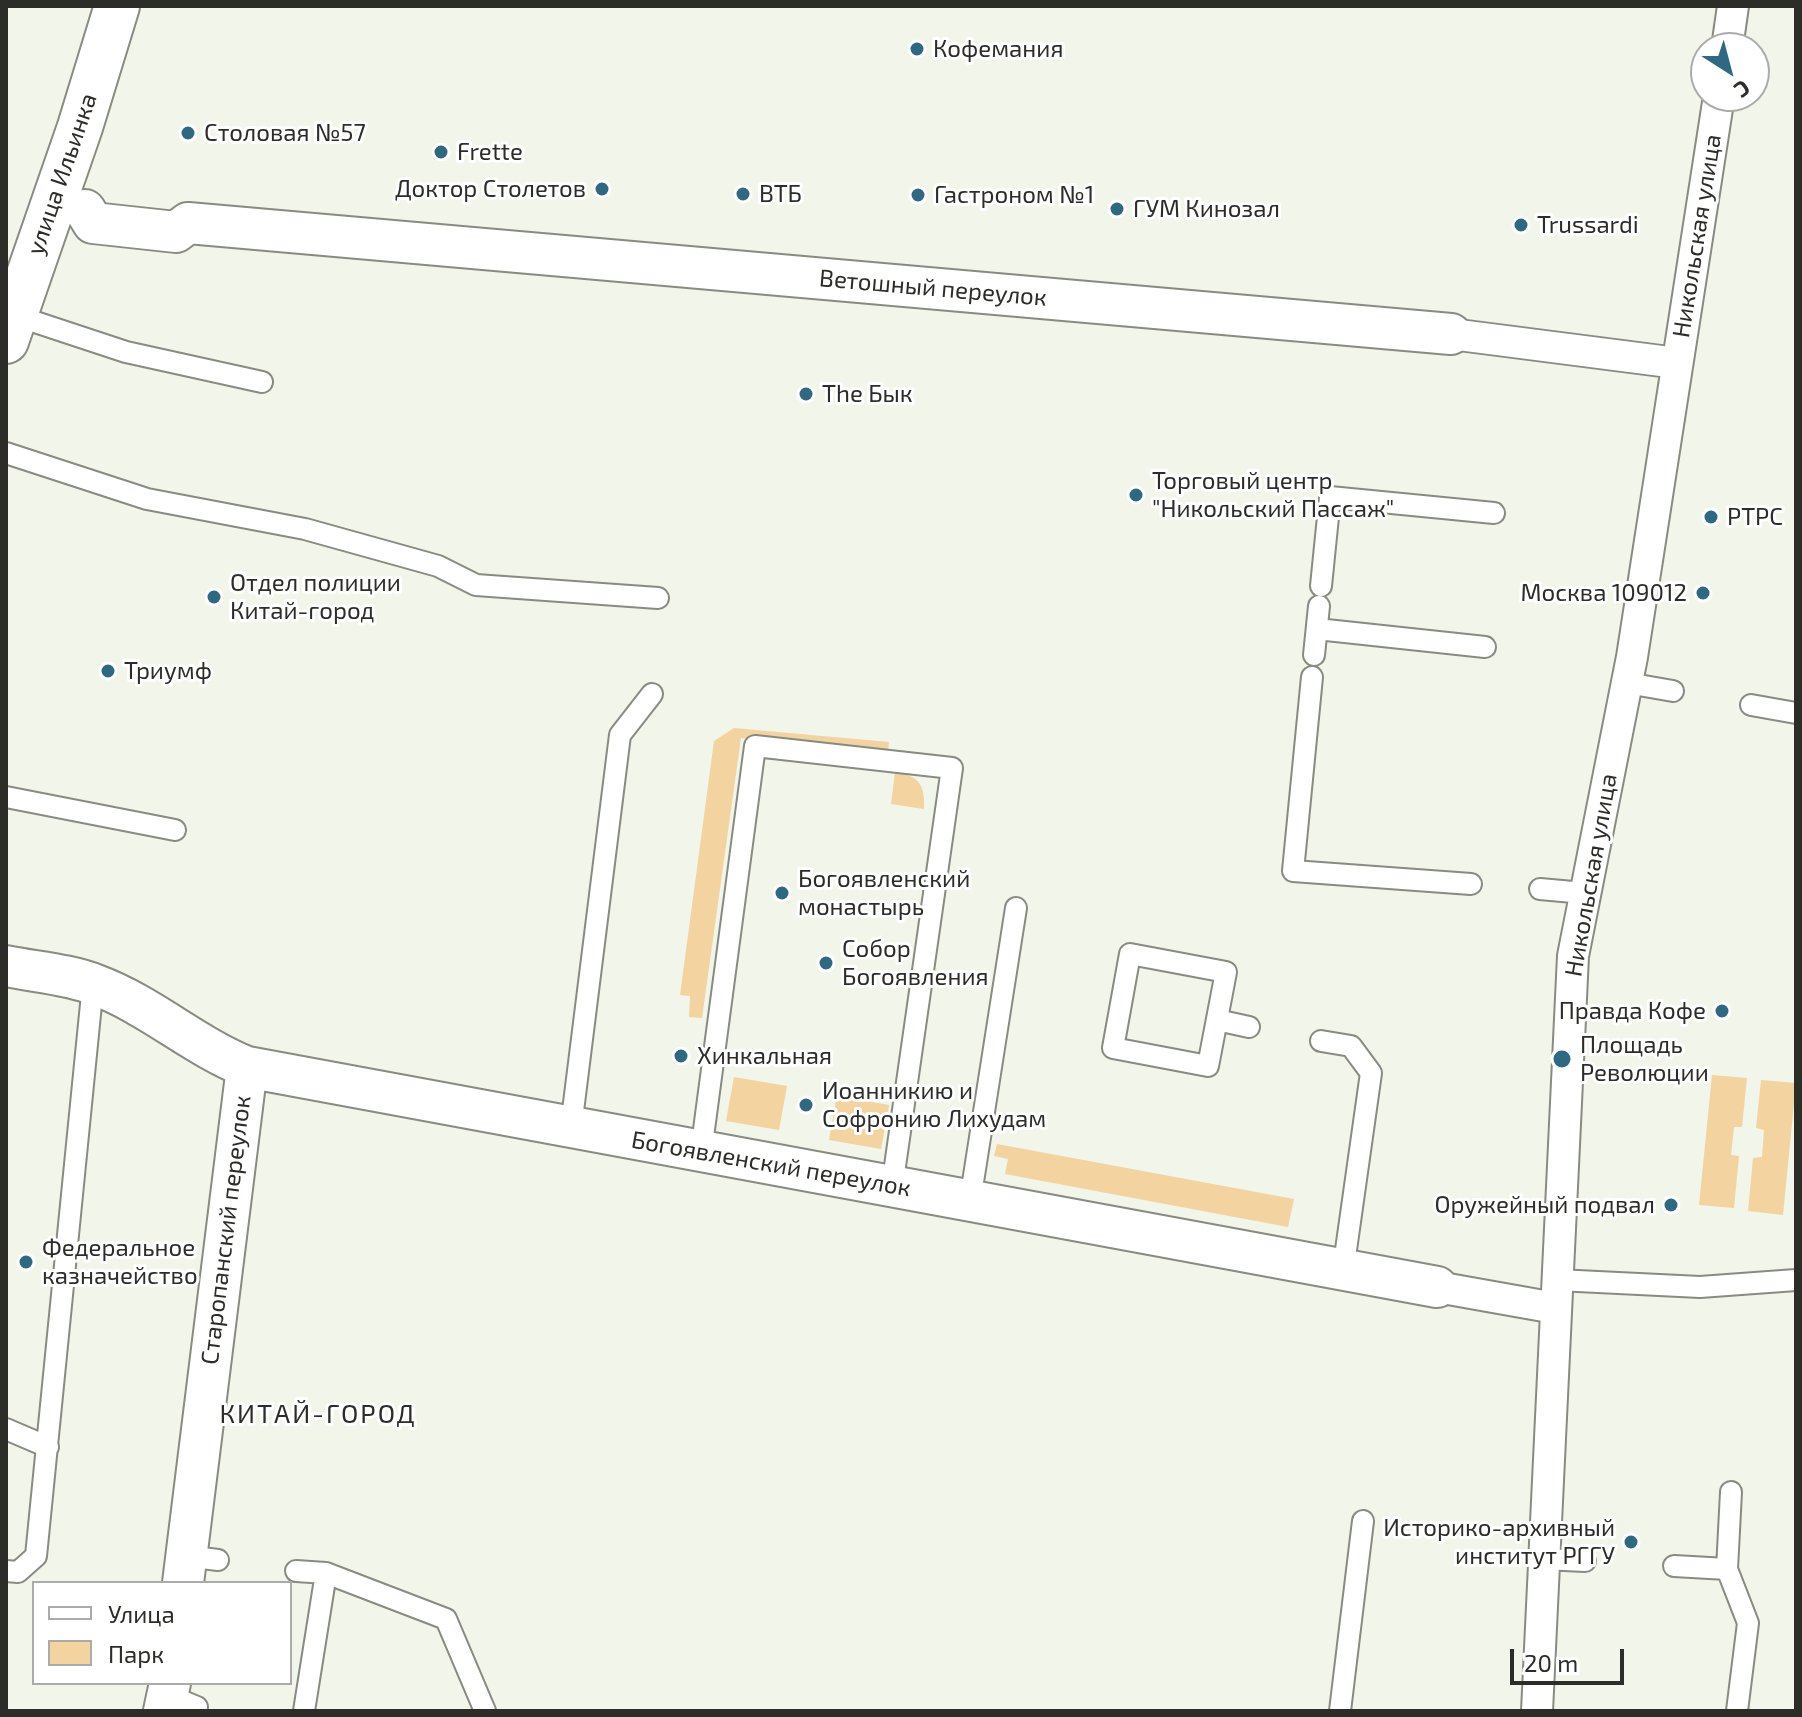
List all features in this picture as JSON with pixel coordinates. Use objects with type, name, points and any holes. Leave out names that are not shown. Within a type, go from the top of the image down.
[{"type":"street","name":"улица Ильинка","points":[[9,330],[68,209],[117,6]]},
{"type":"street","points":[[1729,32],[1733,6]]},
{"type":"street","name":"Никольская улица","points":[[1537,1711],[1573,956],[1627,683],[1716,112]]},
{"type":"street","name":"Ветошный переулок","points":[[68,209],[99,202],[178,211],[188,223],[1451,334],[1677,363]]},
{"type":"street","name":"Богоявленский переулок","points":[[6,966],[93,984],[166,1022],[219,1056],[247,1067],[1343,1271],[1437,1287],[1556,1294]]},
{"type":"street","name":"Старопанский переулок","points":[[195,1566],[247,1067]]},
{"type":"lane","points":[[9,330],[262,382]]},
{"type":"lane","points":[[6,453],[147,499],[305,529],[350,541],[438,566],[476,585],[658,598]]},
{"type":"lane","points":[[1314,655],[1330,497],[1494,513]]},
{"type":"lane","points":[[1317,629],[1485,647]]},
{"type":"lane","points":[[1312,677],[1293,871],[1471,884]]},
{"type":"lane","points":[[1627,683],[1673,691]]},
{"type":"lane","points":[[571,1127],[620,735],[652,694]]},
{"type":"lane","points":[[1751,705],[1796,713]]},
{"type":"lane","points":[[701,1152],[755,746],[952,768],[892,1187]]},
{"type":"lane","points":[[6,797],[175,830]]},
{"type":"lane","points":[[1540,889],[1584,893]]},
{"type":"lane","points":[[970,1201],[1016,908]]},
{"type":"lane","points":[[1130,954],[1226,972],[1217,1020],[1208,1066],[1113,1048],[1130,954]]},
{"type":"lane","points":[[6,1571],[18,1572],[36,1556],[93,984]]},
{"type":"lane","points":[[1217,1020],[1249,1027]]},
{"type":"lane","points":[[1321,1041],[1351,1046],[1371,1073],[1343,1271]]},
{"type":"lane","points":[[1556,1294],[1796,1280]]},
{"type":"lane","points":[[6,1429],[48,1447]]},
{"type":"lane","points":[[1731,1492],[1727,1569],[1748,1623],[1737,1711]]},
{"type":"lane","points":[[1340,1711],[1363,1521]]},
{"type":"lane","points":[[1543,1559],[1585,1561]]},
{"type":"lane","points":[[1674,1566],[1727,1569]]},
{"type":"lane","points":[[296,1571],[326,1573],[446,1619],[485,1711]]},
{"type":"lane","points":[[304,1711],[326,1573]]},
{"type":"green space","points":[[734,728],[889,742],[888,753],[741,738],[702,1018],[689,1017],[690,996],[680,995],[714,741]]},
{"type":"green space","points":[[895,772],[910,776],[919,783],[924,809],[891,804]]},
{"type":"green space","points":[[1712,1075],[1747,1078],[1742,1127],[1734,1127],[1731,1155],[1739,1156],[1734,1208],[1699,1205]]},
{"type":"green space","points":[[734,1077],[787,1086],[779,1130],[726,1121]]},
{"type":"green space","points":[[1761,1080],[1796,1083],[1783,1215],[1748,1211],[1753,1158],[1762,1157],[1764,1130],[1756,1128]]},
{"type":"green space","points":[[837,1096],[889,1105],[881,1149],[829,1140]]},
{"type":"green space","points":[[997,1144],[1294,1199],[1288,1227],[1005,1174],[1008,1159],[994,1156]]},
{"type":"place","name":"Кофемания","points":[[917,49]]},
{"type":"place","name":"Столовая №57","points":[[188,133]]},
{"type":"place","name":"Frette","points":[[441,152]]},
{"type":"place","name":"Доктор Столетов","points":[[602,189]]},
{"type":"place","name":"ВТБ","points":[[743,194]]},
{"type":"place","name":"Гастроном №1","points":[[918,195]]},
{"type":"place","name":"ГУМ Кинозал","points":[[1117,209]]},
{"type":"place","name":"Trussardi","points":[[1521,225]]},
{"type":"place","name":"The Бык","points":[[806,394]]},
{"type":"place","name":"Торговый центр \"Никольский Пассаж\"","points":[[1136,495]]},
{"type":"place","name":"РТРС","points":[[1711,517]]},
{"type":"place","name":"Москва 109012","points":[[1703,593]]},
{"type":"place","name":"Отдел полиции Китай-город","points":[[214,597]]},
{"type":"place","name":"Триумф","points":[[108,671]]},
{"type":"place","name":"Богоявленский монастырь","points":[[782,893]]},
{"type":"place","name":"Собор Богоявления","points":[[826,963]]},
{"type":"place","name":"Правда Кофе","points":[[1722,1011]]},
{"type":"place","name":"Хинкальная","points":[[681,1056]]},
{"type":"place","name":"Площадь Революции","points":[[1562,1059]]},
{"type":"place","name":"Иоанникию и Софронию Лихудам","points":[[806,1105]]},
{"type":"place","name":"Оружейный подвал","points":[[1671,1205]]},
{"type":"place","name":"Федеральное казначейство","points":[[26,1262]]},
{"type":"place","name":"Историко-архивный институт РГГУ","points":[[1631,1542]]},
{"type":"district","name":"КИТАЙ-ГОРОД","points":[[318,1414]]}]
